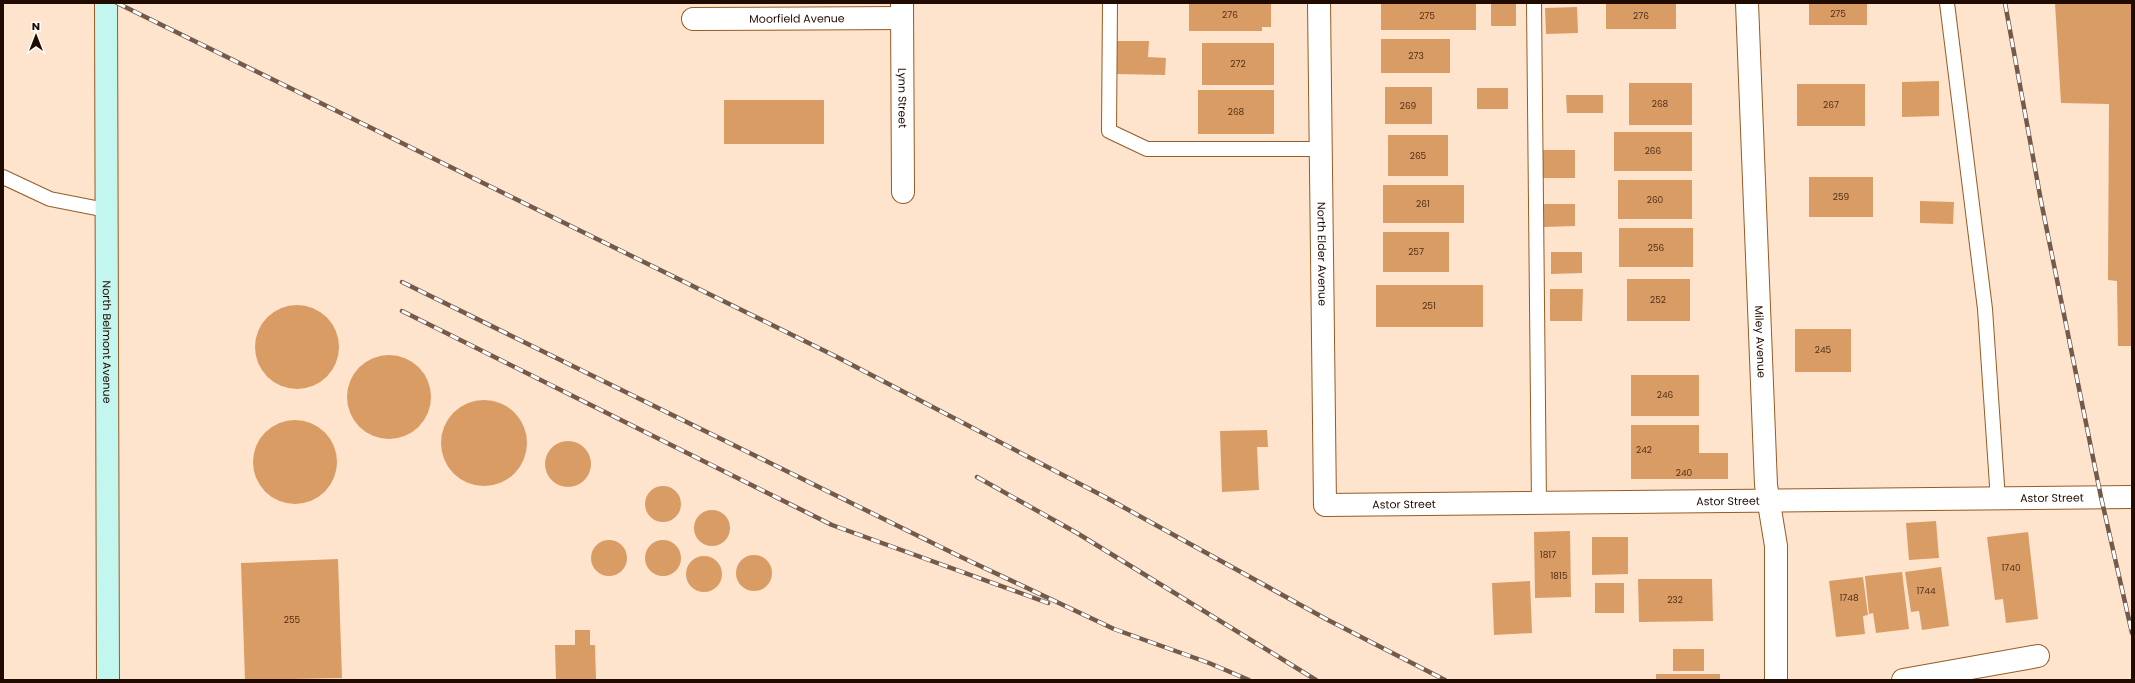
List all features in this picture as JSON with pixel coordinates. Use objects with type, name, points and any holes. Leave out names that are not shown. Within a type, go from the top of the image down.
[{"type":"main road","name":"North Belmont Avenue","points":[[106,3],[108,680]]},
{"type":"street","name":"North Elder Avenue","points":[[1319,3],[1325,505]]},
{"type":"street","name":"Miley Avenue","points":[[1747,3],[1766,485],[1776,546],[1776,680]]},
{"type":"street","name":"Moorfield Avenue","points":[[693,19],[902,11]]},
{"type":"street","name":"Lynn Street","points":[[902,11],[903,192]]},
{"type":"street","name":"Astor Street","points":[[1325,505],[1998,500],[2132,497]]},
{"type":"street","points":[[1903,680],[2038,656]]},
{"type":"lane","points":[[1110,3],[1109,131],[1147,149],[1321,149]]},
{"type":"lane","points":[[1534,3],[1539,504]]},
{"type":"lane","points":[[1947,3],[1985,309],[1998,500]]},
{"type":"lane","points":[[3,177],[50,199],[106,210]]},
{"type":"building","points":[[1189,3],[1271,3],[1271,27],[1262,27],[1262,31],[1189,31]]},
{"type":"building","points":[[1381,3],[1476,3],[1476,30],[1381,30]]},
{"type":"building","points":[[1491,3],[1516,3],[1516,26],[1491,26]]},
{"type":"building","points":[[1606,3],[1676,3],[1676,29],[1606,29]]},
{"type":"building","points":[[1809,3],[1867,3],[1867,25],[1809,25]]},
{"type":"building","points":[[2055,3],[2132,3],[2132,346],[2118,346],[2117,281],[2108,280],[2109,104],[2061,103]]},
{"type":"building","points":[[1577,7],[1578,33],[1546,34],[1545,8]]},
{"type":"building","points":[[1381,39],[1450,39],[1450,73],[1381,73]]},
{"type":"building","points":[[1117,41],[1149,41],[1148,57],[1166,58],[1165,75],[1116,74]]},
{"type":"building","points":[[1202,43],[1274,43],[1274,85],[1202,85]]},
{"type":"building","points":[[1939,81],[1939,116],[1902,117],[1902,82]]},
{"type":"building","points":[[1629,83],[1692,83],[1692,125],[1629,125]]},
{"type":"building","points":[[1797,84],[1865,84],[1865,126],[1797,126]]},
{"type":"building","points":[[1385,87],[1432,87],[1432,124],[1385,124]]},
{"type":"building","points":[[1477,88],[1508,88],[1508,109],[1477,109]]},
{"type":"building","points":[[1198,90],[1274,90],[1274,134],[1198,134]]},
{"type":"building","points":[[1566,95],[1603,95],[1603,113],[1567,113]]},
{"type":"building","points":[[724,100],[824,100],[824,144],[724,144]]},
{"type":"building","points":[[1614,132],[1692,132],[1692,171],[1614,171]]},
{"type":"building","points":[[1388,135],[1448,135],[1448,176],[1388,176]]},
{"type":"building","points":[[1541,150],[1575,150],[1575,178],[1541,178]]},
{"type":"building","points":[[1809,177],[1873,177],[1873,217],[1809,217]]},
{"type":"building","points":[[1618,180],[1692,180],[1692,219],[1618,219]]},
{"type":"building","points":[[1383,185],[1464,185],[1464,223],[1383,223]]},
{"type":"building","points":[[1920,201],[1954,202],[1953,224],[1920,223]]},
{"type":"building","points":[[1544,204],[1575,204],[1575,226],[1544,227]]},
{"type":"building","points":[[1619,228],[1693,228],[1693,267],[1619,267]]},
{"type":"building","points":[[1383,232],[1449,232],[1449,272],[1383,272]]},
{"type":"building","points":[[1551,252],[1582,252],[1582,273],[1551,274]]},
{"type":"building","points":[[1627,279],[1690,279],[1690,321],[1627,321]]},
{"type":"building","points":[[1376,285],[1483,285],[1483,327],[1376,327]]},
{"type":"building","points":[[1550,289],[1583,289],[1582,321],[1550,321]]},
{"type":"building","points":[[297,305],[305,306],[320,312],[332,324],[338,339],[338,355],[332,370],[320,382],[305,388],[297,389],[289,388],[274,382],[262,370],[256,355],[255,347],[256,339],[262,324],[274,312],[289,306]]},
{"type":"building","points":[[1795,329],[1851,329],[1851,372],[1795,372]]},
{"type":"building","points":[[389,355],[405,358],[419,367],[428,381],[431,397],[428,413],[419,427],[405,436],[389,439],[373,436],[359,427],[350,413],[347,397],[350,381],[359,367],[373,358]]},
{"type":"building","points":[[1631,375],[1699,375],[1699,416],[1631,416]]},
{"type":"building","points":[[484,400],[492,401],[508,407],[520,419],[526,435],[526,451],[520,467],[508,479],[492,485],[484,486],[476,485],[460,479],[448,467],[442,451],[441,443],[442,435],[448,419],[460,407],[476,401]]},
{"type":"building","points":[[295,420],[311,423],[325,432],[334,446],[337,462],[334,478],[325,492],[311,501],[295,504],[279,501],[265,492],[256,478],[253,462],[256,446],[265,432],[279,423]]},
{"type":"building","points":[[1631,425],[1699,425],[1699,453],[1728,453],[1728,479],[1631,479]]},
{"type":"building","points":[[1267,430],[1268,447],[1257,447],[1259,490],[1222,492],[1220,431]]},
{"type":"building","points":[[563,441],[573,441],[581,445],[587,451],[591,459],[591,469],[587,477],[581,483],[573,487],[563,487],[555,483],[549,477],[545,469],[545,459],[549,451],[555,445]]},
{"type":"building","points":[[663,486],[673,489],[678,494],[681,504],[678,514],[673,519],[663,522],[653,519],[648,514],[645,504],[648,494],[653,489]]},
{"type":"building","points":[[712,510],[722,513],[727,518],[730,528],[727,538],[722,543],[712,546],[702,543],[697,538],[694,528],[697,518],[702,513]]},
{"type":"building","points":[[1936,521],[1939,558],[1909,560],[1906,523]]},
{"type":"building","points":[[1570,531],[1571,597],[1535,598],[1534,532]]},
{"type":"building","points":[[2028,532],[2038,619],[2006,623],[2003,599],[1995,600],[1987,537]]},
{"type":"building","points":[[1592,537],[1628,537],[1628,574],[1592,575]]},
{"type":"building","points":[[609,540],[619,543],[624,548],[627,558],[624,568],[619,573],[609,576],[599,573],[594,568],[591,558],[594,548],[599,543]]},
{"type":"building","points":[[663,540],[673,543],[678,548],[681,558],[678,568],[673,573],[663,576],[653,573],[648,568],[645,558],[648,548],[653,543]]},
{"type":"building","points":[[754,555],[764,558],[769,563],[772,573],[769,583],[764,588],[754,591],[744,588],[739,583],[736,573],[739,563],[744,558]]},
{"type":"building","points":[[704,556],[714,559],[719,564],[722,574],[719,584],[714,589],[704,592],[694,589],[689,584],[686,574],[689,564],[694,559]]},
{"type":"building","points":[[338,559],[342,678],[245,680],[241,563]]},
{"type":"building","points":[[1941,567],[1949,626],[1922,630],[1919,611],[1911,612],[1905,572]]},
{"type":"building","points":[[1902,572],[1909,629],[1876,633],[1873,613],[1869,614],[1865,576]]},
{"type":"building","points":[[1863,577],[1868,615],[1863,616],[1865,634],[1836,637],[1829,581]]},
{"type":"building","points":[[1638,579],[1712,579],[1713,621],[1639,622]]},
{"type":"building","points":[[1530,581],[1532,633],[1494,635],[1492,583]]},
{"type":"building","points":[[1595,583],[1624,583],[1624,613],[1595,613]]},
{"type":"building","points":[[575,630],[590,630],[590,645],[595,645],[596,680],[556,680],[555,645],[575,645]]},
{"type":"building","points":[[1673,649],[1704,649],[1704,671],[1673,671]]},
{"type":"building","points":[[1656,674],[1720,674],[1720,680],[1656,680]]},
{"type":"railway","points":[[117,3],[835,356],[1105,497],[1326,619],[1445,680]]},
{"type":"railway","points":[[2005,3],[2041,201],[2101,497],[2132,633]]},
{"type":"railway","points":[[402,282],[959,556],[1114,629],[1209,663],[1249,680]]},
{"type":"railway","points":[[402,311],[832,525],[1048,603]]},
{"type":"railway","points":[[977,477],[1077,533],[1316,680]]}]
